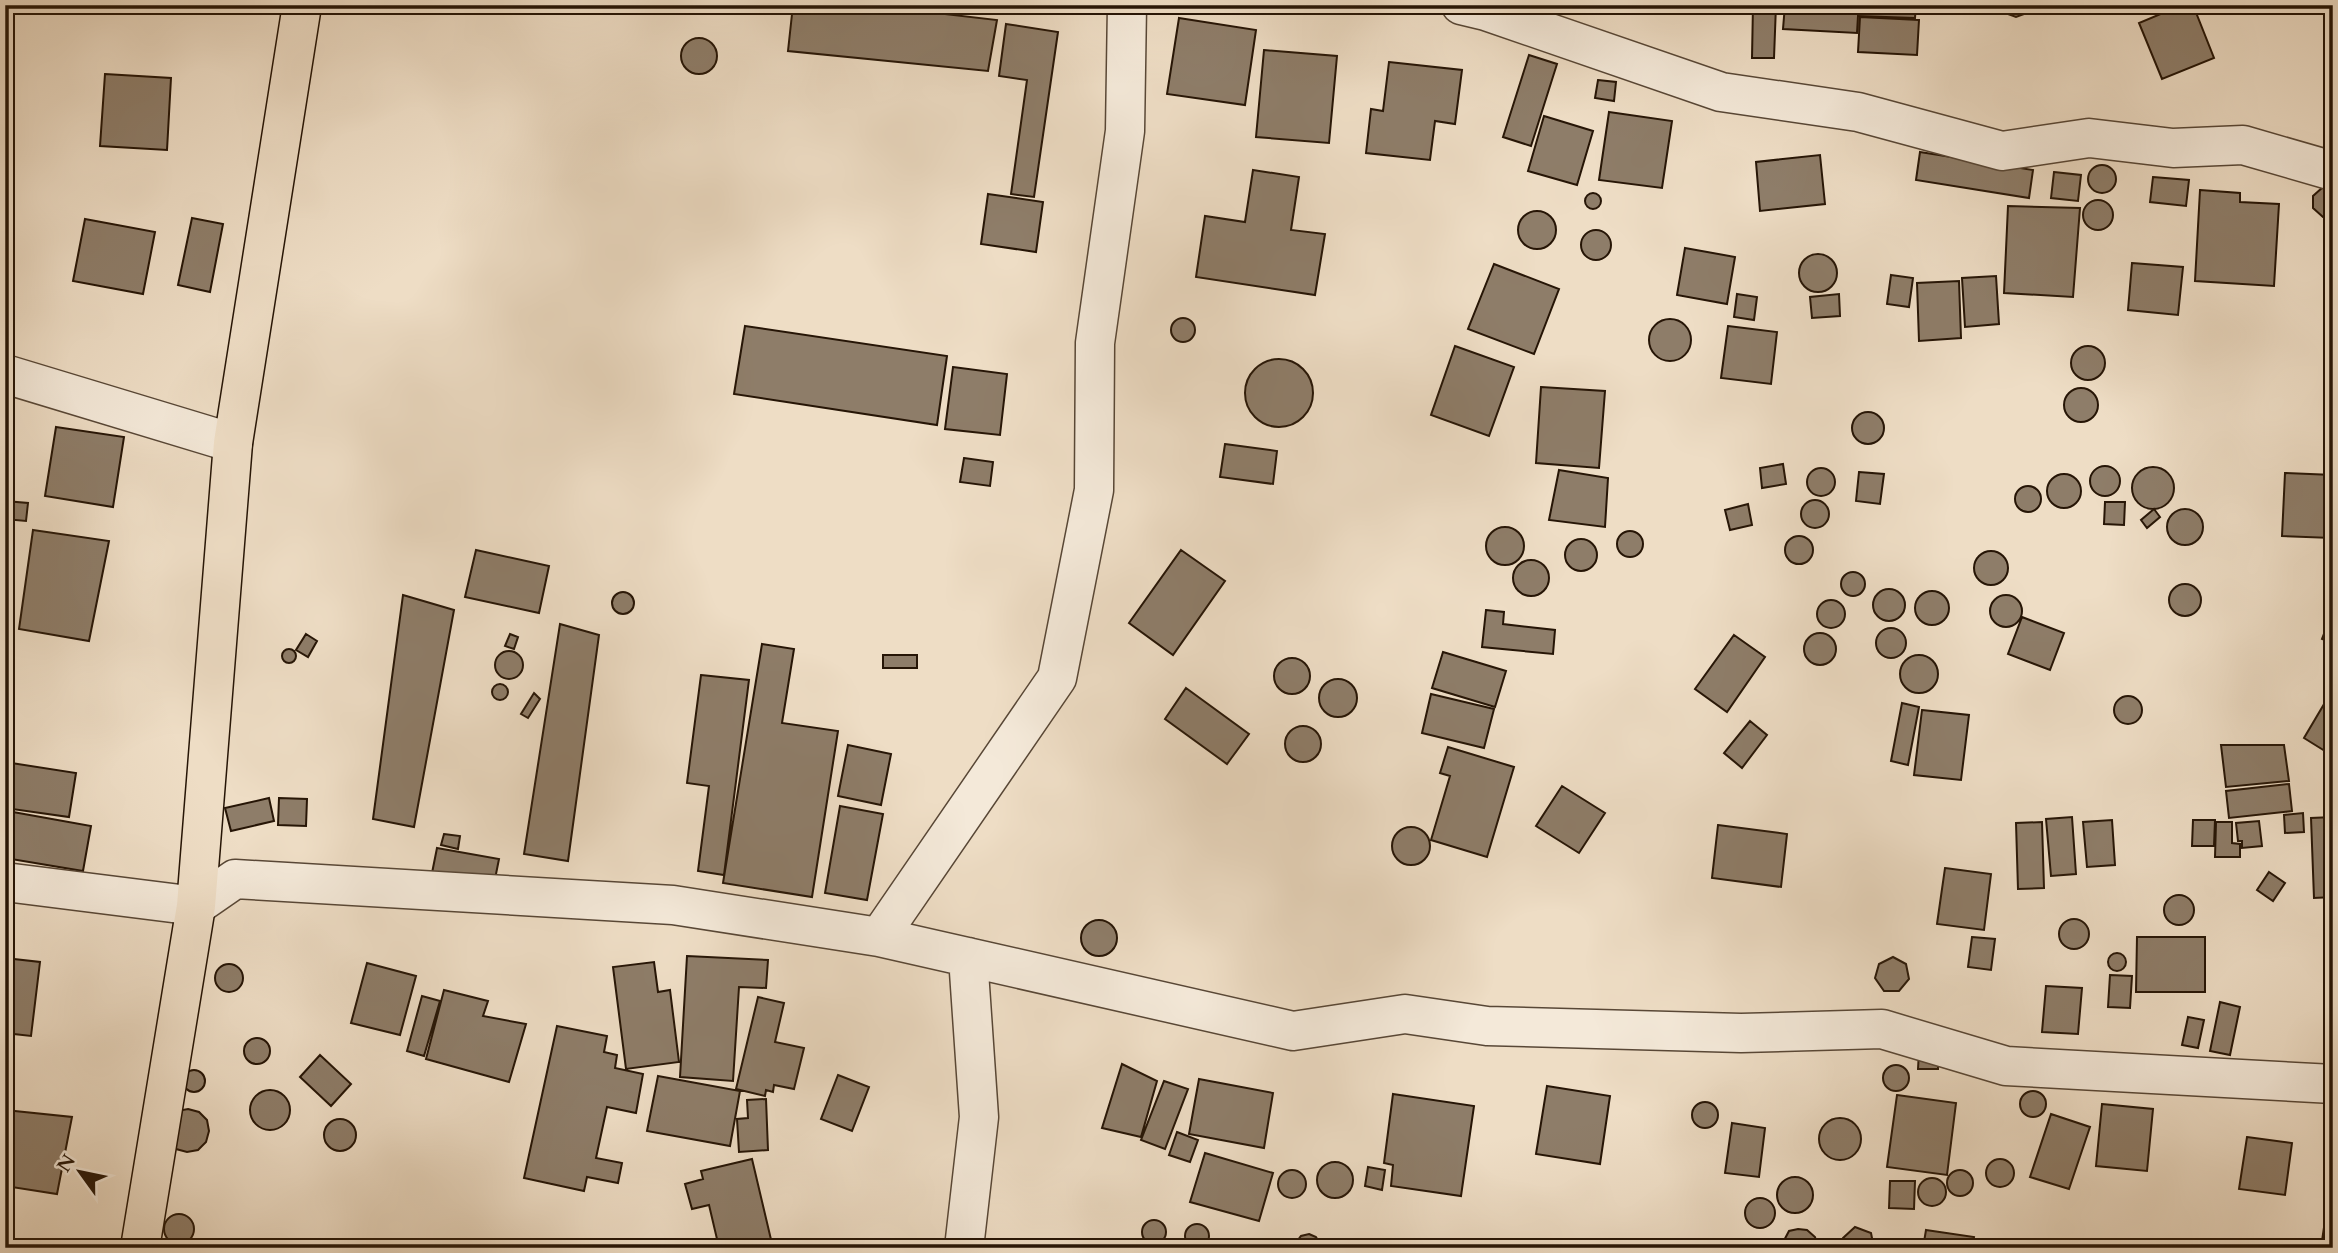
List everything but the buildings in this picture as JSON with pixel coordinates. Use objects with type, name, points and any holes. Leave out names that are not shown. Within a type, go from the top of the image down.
[{"type":"main road","points":[[140,1248],[196,906],[233,443],[302,5]]},
{"type":"street","points":[[879,937],[1057,678],[1094,490],[1095,343],[1125,131],[1127,5]]},
{"type":"street","points":[[1461,5],[1486,11],[1721,92],[1858,112],[2002,151],[2089,138],[2173,148],[2243,145],[2333,171]]},
{"type":"street","points":[[5,374],[233,443]]},
{"type":"street","points":[[5,882],[196,906],[235,879],[673,905],[879,937],[1293,1031],[1405,1014],[1513,1026],[1741,1033],[1882,1029],[2006,1066],[2333,1084]]},
{"type":"street","points":[[964,1248],[979,1117],[968,957]]}]
